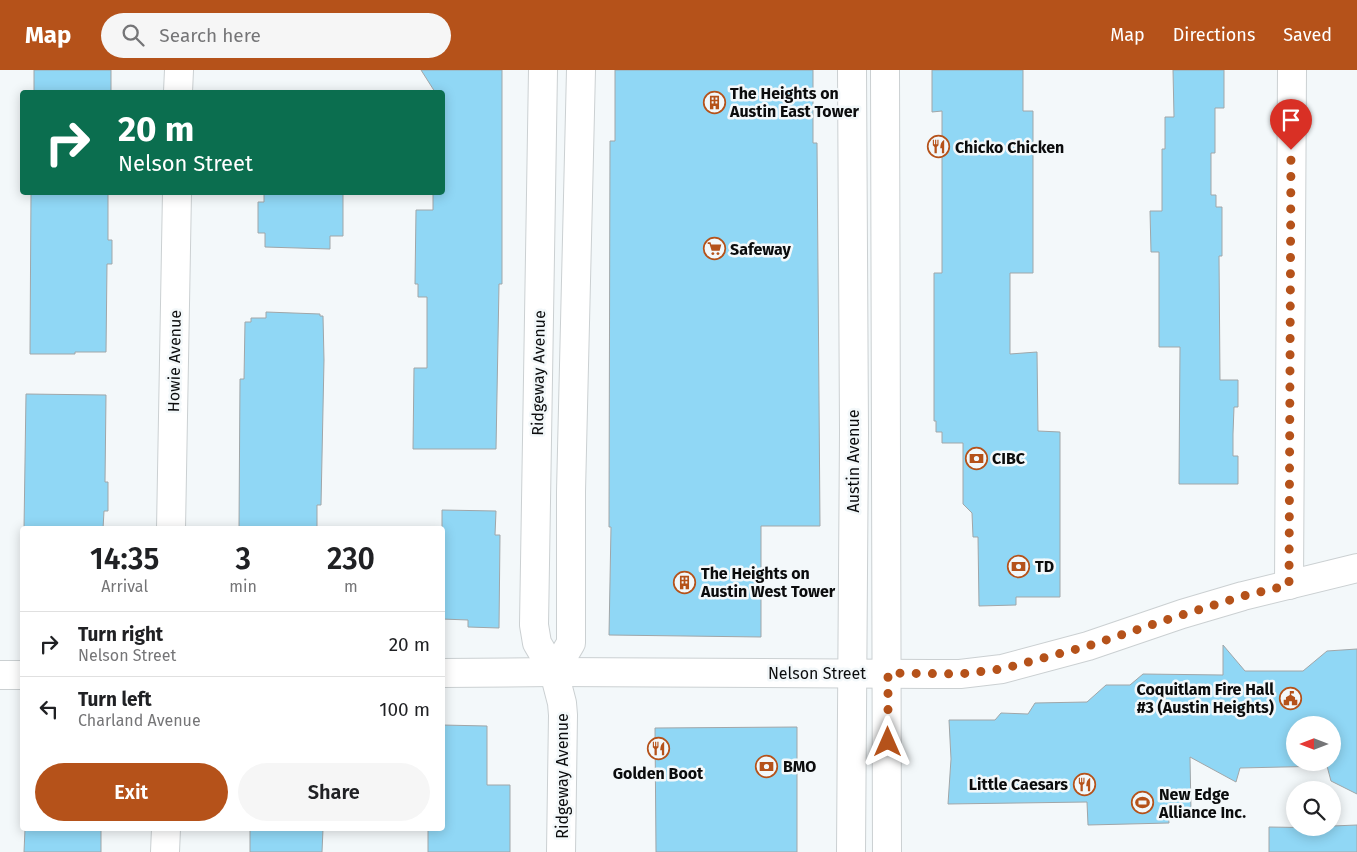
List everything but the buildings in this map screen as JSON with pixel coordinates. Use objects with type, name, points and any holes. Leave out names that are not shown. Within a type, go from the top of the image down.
[{"type":"street","points":[[178,90],[179,70]]},
{"type":"street","name":"Ridgeway Avenue","points":[[543,70],[534,625],[537,643],[554,672],[564,715],[561,852]]},
{"type":"street","points":[[554,672],[571,643],[571,492],[581,70]]},
{"type":"street","name":"Austin Avenue","points":[[851,852],[854,422],[852,70]]},
{"type":"street","name":"Austin Avenue","points":[[885,70],[887,852]]},
{"type":"street","points":[[1289,585],[1292,70]]},
{"type":"street","name":"Howie Avenue","points":[[172,526],[177,195]]},
{"type":"street","name":"Nelson Street","points":[[445,673],[960,674],[1002,669],[1088,646],[1243,596],[1357,568]]},
{"type":"street","points":[[0,675],[20,675]]},
{"type":"street","points":[[165,852],[166,831]]},
{"type":"place","name":"The Heights on Austin East Tower","points":[[714,102]]},
{"type":"place","name":"Chicko Chicken","points":[[939,147]]},
{"type":"place","name":"Safeway","points":[[714,249]]},
{"type":"place","name":"CIBC","points":[[976,458]]},
{"type":"place","name":"TD","points":[[1019,566]]},
{"type":"place","name":"The Heights on Austin West Tower","points":[[685,582]]},
{"type":"place","name":"Coquitlam Fire Hall #3 (Austin Heights)","points":[[1290,698]]},
{"type":"place","name":"Golden Boot","points":[[658,749]]},
{"type":"place","name":"BMO","points":[[767,766]]},
{"type":"place","name":"Little Caesars","points":[[1084,784]]},
{"type":"place","name":"New Edge Alliance Inc.","points":[[1143,803]]},
{"type":"route","points":[[888,742],[888,673],[960,674],[1002,669],[1088,646],[1142,627],[1243,596],[1289,585],[1291,150]]}]
